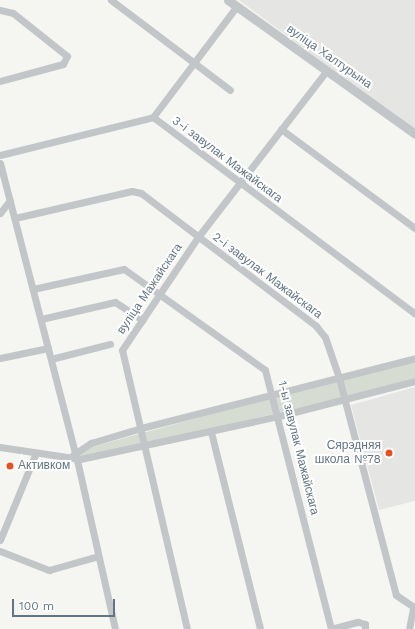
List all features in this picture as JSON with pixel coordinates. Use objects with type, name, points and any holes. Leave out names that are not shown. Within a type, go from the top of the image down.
[{"type":"street","points":[[111,0],[194,61],[230,90]]},
{"type":"street","name":"вуліца Халтурына","points":[[228,0],[415,134]]},
{"type":"street","points":[[0,155],[153,117],[237,6]]},
{"type":"street","points":[[0,10],[13,13],[67,56],[63,64],[0,81]]},
{"type":"street","name":"вуліца Мажайскага","points":[[187,629],[122,350],[198,237],[326,70]]},
{"type":"street","name":"3-і завулак Мажайскага","points":[[153,117],[240,184],[415,314]]},
{"type":"street","points":[[281,129],[415,228]]},
{"type":"street","points":[[0,163],[76,456],[115,629]]},
{"type":"street","name":"2-і завулак Мажайскага","points":[[15,218],[132,191],[141,193],[316,326],[324,337],[346,400],[396,595],[414,609]]},
{"type":"street","points":[[0,213],[10,200]]},
{"type":"street","name":"1-ы завулак Мажайскага","points":[[33,289],[117,268],[124,269],[161,294],[265,370],[279,416],[331,629]]},
{"type":"street","points":[[41,319],[115,302],[143,320]]},
{"type":"street","points":[[51,358],[110,344]]},
{"type":"street","points":[[0,358],[48,348]]},
{"type":"street","points":[[76,456],[91,443],[141,428],[273,396],[415,358]]},
{"type":"street","points":[[0,447],[35,455],[68,459],[76,456],[145,446],[210,432],[346,400],[415,381]]},
{"type":"street","points":[[210,432],[260,629]]},
{"type":"street","points":[[0,540],[35,455]]},
{"type":"street","points":[[0,551],[49,570],[98,556]]},
{"type":"street","points":[[409,629],[414,609]]},
{"type":"street","points":[[331,629],[365,627]]},
{"type":"shaded area","points":[[239,0],[415,0],[415,132]]},
{"type":"shaded area","points":[[415,358],[415,381],[80,459],[77,451]]},
{"type":"shaded area","name":"Сярэдняя школа №78","points":[[415,387],[415,501],[379,510],[351,405]]},
{"type":"place","name":"Сярэдняя школа №78","points":[[389,453]]},
{"type":"place","name":"Активком","points":[[10,466]]}]
